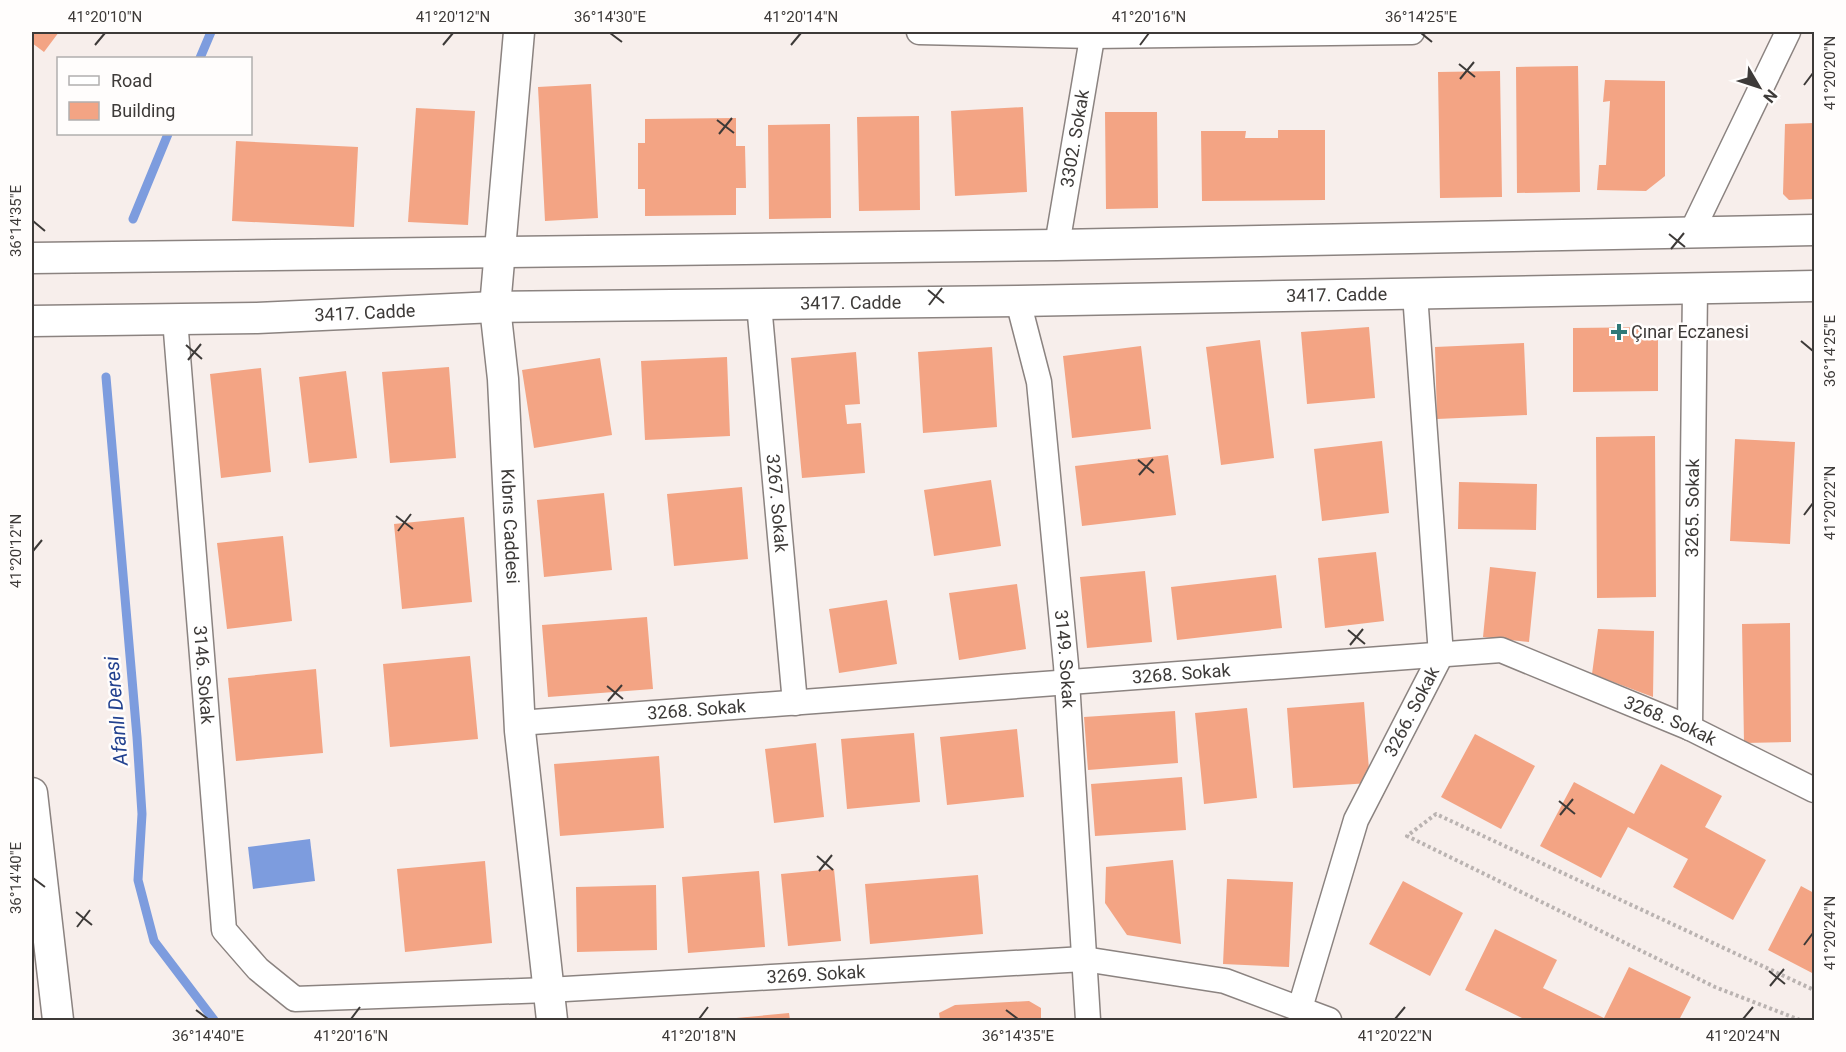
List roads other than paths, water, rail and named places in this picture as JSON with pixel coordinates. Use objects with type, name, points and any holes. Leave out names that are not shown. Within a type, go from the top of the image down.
[{"type":"street","name":"Kıbrıs Caddesi","points":[[519,32],[495,307],[503,379],[519,723],[552,1020]]},
{"type":"street","points":[[920,32],[1093,34],[1412,32]]},
{"type":"street","points":[[1691,233],[1788,32]]},
{"type":"street","name":"3302. Sokak","points":[[1058,245],[1093,34]]},
{"type":"street","points":[[36,258],[500,254],[1815,230]]},
{"type":"street","name":"3417. Cadde","points":[[39,321],[257,318],[495,307],[1018,301],[1815,286]]},
{"type":"street","name":"3265. Sokak","points":[[1690,728],[1695,288]]},
{"type":"street","name":"3266. Sokak","points":[[1300,1008],[1356,820],[1442,655],[1415,294]]},
{"type":"street","name":"3149. Sokak","points":[[1018,301],[1039,382],[1067,682],[1088,1020]]},
{"type":"street","name":"3267. Sokak","points":[[759,304],[795,703]]},
{"type":"street","name":"3146. Sokak","points":[[176,319],[224,930],[258,969],[295,999]]},
{"type":"street","name":"3268. Sokak","points":[[519,723],[1501,650],[1690,728],[1815,790]]},
{"type":"street","points":[[32,793],[58,1020]]},
{"type":"street","name":"3269. Sokak","points":[[295,999],[549,990],[1084,958],[1225,981],[1329,1020]]},
{"type":"water","points":[[310,839],[315,881],[253,889],[248,847]]},
{"type":"waterway","name":"Afanlı Deresi","points":[[200,57],[211,32]]},
{"type":"waterway","name":"Afanlı Deresi","points":[[133,219],[168,135]]},
{"type":"waterway","name":"Afanlı Deresi","points":[[106,377],[142,814],[138,880],[154,941],[214,1020]]},
{"type":"place","name":"Çınar Eczanesi","points":[[1619,332]]}]
